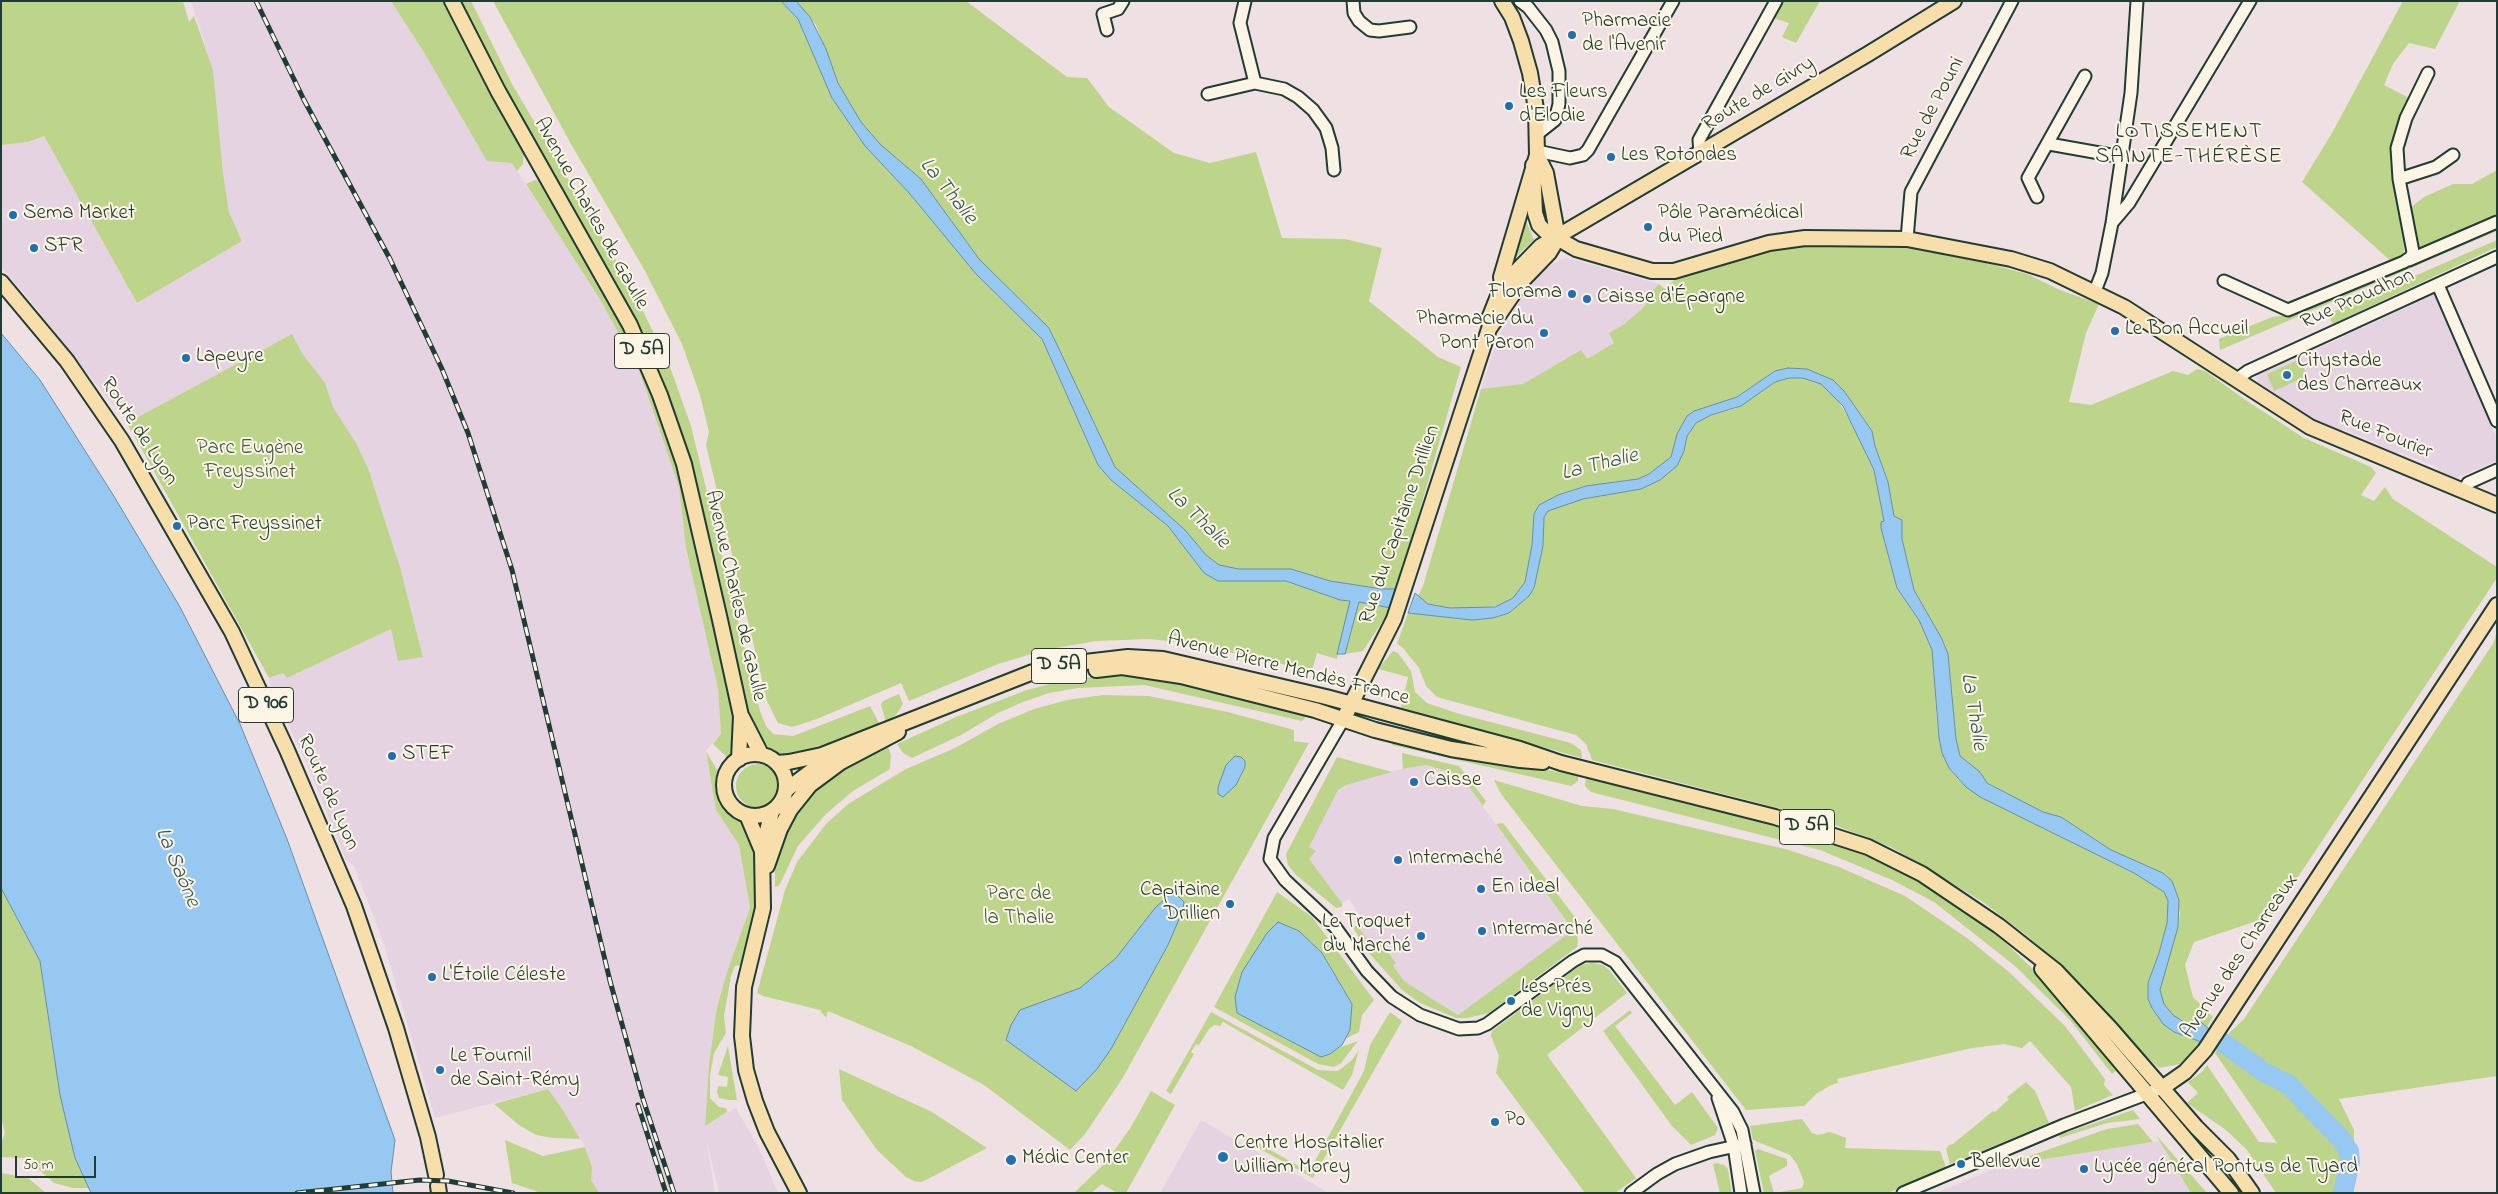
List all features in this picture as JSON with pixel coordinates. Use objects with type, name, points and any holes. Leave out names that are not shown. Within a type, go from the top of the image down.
[{"type":"main road","name":"Avenue Charles de Gaulle","points":[[452,1],[498,91],[626,317],[660,395],[684,464],[741,716],[761,754]]},
{"type":"main road","points":[[1489,330],[1489,316],[1502,286],[1501,277],[1536,157],[1536,109],[1530,73],[1512,17],[1502,1]]},
{"type":"main road","name":"Route de Givry","points":[[1502,286],[1541,246],[1558,238],[1954,1]]},
{"type":"main road","points":[[1489,330],[1522,281],[1549,253],[1558,238],[1546,173],[1536,157]]},
{"type":"main road","name":"Rue Fourier","points":[[1558,238],[1576,249],[1652,271],[1674,271],[1769,243],[1805,238],[1907,239],[2011,259],[2050,271],[2095,291],[2124,307],[2310,427],[2465,490],[2497,505]]},
{"type":"main road","name":"Route de Lyon","points":[[1,282],[67,362],[122,441],[232,632],[287,750],[354,906],[396,1028],[428,1137],[437,1185]]},
{"type":"main road","name":"Rue du Capitaine Drillien","points":[[1343,720],[1394,619],[1489,330]]},
{"type":"main road","name":"Avenue des Charreaux","points":[[2156,1091],[2185,1072],[2205,1050],[2497,605]]},
{"type":"main road","name":"Avenue Pierre Mendès France","points":[[777,763],[822,754],[1033,672],[1068,664],[1128,657],[1183,662],[1520,748],[1561,763],[1775,817],[1868,847],[1922,874],[1961,898],[2056,971],[2156,1091]]},
{"type":"main road","name":"Avenue Pierre Mendès France","points":[[762,851],[772,811],[778,806],[786,790],[796,781],[832,759],[990,696],[1051,676],[1122,667],[1181,676],[1451,749],[1520,760],[1561,763]]},
{"type":"main road","name":"Avenue Charles de Gaulle","points":[[739,759],[741,716]]},
{"type":"main road","points":[[764,873],[780,829],[790,810],[810,785],[841,762],[902,730]]},
{"type":"main road","points":[[739,759],[754,754],[761,754],[777,763],[785,775],[786,790]]},
{"type":"main road","name":"Avenue Pierre Mendès France","points":[[739,759],[728,770],[724,788],[732,805],[747,815],[762,851],[764,873],[761,917],[743,1000],[743,1052],[750,1088],[762,1121],[799,1193]]},
{"type":"main road","points":[[747,815],[760,816],[772,811]]},
{"type":"main road","points":[[2156,1091],[2231,1193]]},
{"type":"main road","points":[[2156,1091],[2196,1127],[2228,1160],[2252,1193]]},
{"type":"street","points":[[1107,30],[1103,14],[1118,9],[1123,1]]},
{"type":"street","points":[[1245,1],[1240,23],[1255,83]]},
{"type":"street","points":[[1353,1],[1354,14],[1370,30],[1379,31],[1410,27]]},
{"type":"street","points":[[1536,157],[1570,158],[1582,155],[1588,150],[1673,1]]},
{"type":"street","points":[[1700,153],[1699,140],[1776,1]]},
{"type":"street","name":"Rue de Pouni","points":[[1907,239],[1911,192],[2012,1]]},
{"type":"street","points":[[2095,291],[2102,273],[2112,223],[2122,156],[2131,93],[2137,1]]},
{"type":"street","points":[[2112,223],[2129,203],[2250,1]]},
{"type":"street","points":[[1522,2],[1538,19],[1552,42],[1560,71],[1559,104],[1554,120],[1536,135]]},
{"type":"street","points":[[2404,262],[2413,252],[2396,160],[2400,134],[2428,73]]},
{"type":"street","points":[[2037,197],[2028,178],[2049,144],[2085,76]]},
{"type":"street","points":[[1208,94],[1255,83],[1284,89],[1313,110],[1326,128],[1332,148],[1334,170]]},
{"type":"street","points":[[2049,144],[2122,156]]},
{"type":"street","points":[[2399,179],[2436,167],[2453,155]]},
{"type":"street","points":[[2224,281],[2288,310],[2497,222]]},
{"type":"street","name":"Rue Proudhon","points":[[2237,379],[2248,371],[2497,257]]},
{"type":"street","points":[[2438,284],[2497,421]]},
{"type":"street","points":[[2465,490],[2468,483],[2497,470]]},
{"type":"street","name":"Rue du Capitaine Drillien","points":[[1343,720],[1274,838],[1270,859],[1285,880],[1335,926],[1367,971],[1392,997],[1420,1015],[1445,1026],[1459,1029],[1478,1028],[1494,1020],[1578,958],[1594,954],[1609,958],[1622,968],[1733,1112],[1740,1145]]},
{"type":"street","name":"Avenue des Charreaux","points":[[1903,1193],[2064,1125],[2156,1091]]},
{"type":"street","points":[[1631,1193],[1657,1174],[1675,1164],[1740,1145]]},
{"type":"street","points":[[1740,1145],[1741,1193]]},
{"type":"street","points":[[1740,1145],[1754,1193]]},
{"type":"shaded area","points":[[191,1],[391,1],[425,54],[512,163],[601,301],[640,373],[679,487],[686,548],[718,689],[721,734],[706,751],[716,810],[739,845],[750,908],[728,969],[717,1007],[709,1064],[705,1125],[736,1108],[759,1148],[778,1193],[719,1193],[707,1142],[715,1193],[599,1193],[590,1180],[592,1167],[585,1147],[548,1089],[435,1118],[383,941],[354,866],[346,860],[306,762],[271,689],[269,678],[283,673],[287,678],[391,629],[402,659],[423,656],[400,567],[368,468],[356,443],[333,407],[325,383],[302,353],[292,334],[127,423],[29,299],[1,267],[1,145],[28,142],[44,136],[137,303],[242,241],[229,212],[223,173],[213,70]]},
{"type":"shaded area","points":[[1568,258],[1659,284],[1648,295],[1648,301],[1643,308],[1623,325],[1609,333],[1615,343],[1586,359],[1581,350],[1523,384],[1481,389],[1498,337],[1529,287],[1545,269],[1562,259]]},
{"type":"shaded area","points":[[2434,294],[2497,439],[2497,461],[2453,479],[2439,473],[2437,467],[2399,452],[2398,454],[2379,447],[2379,444],[2342,429],[2340,432],[2315,420],[2258,382],[2257,375],[2344,337],[2343,333],[2361,325],[2363,328]]},
{"type":"shaded area","points":[[1426,765],[1460,775],[1573,930],[1458,1015],[1404,981],[1392,966],[1396,963],[1382,944],[1375,949],[1357,926],[1363,920],[1349,899],[1342,903],[1308,858],[1315,854],[1308,847],[1338,790],[1346,785],[1397,770]]},
{"type":"shaded area","name":"Centre Hospitalier William Morey","points":[[1201,1120],[1329,1193],[1160,1193]]},
{"type":"shaded area","name":"Lycée général Pontus de Tyard","points":[[2160,1141],[2191,1193],[1936,1193],[2001,1166]]},
{"type":"green space","points":[[1,1],[183,1],[189,22],[194,16],[213,70],[223,173],[229,212],[242,241],[137,303],[44,136],[28,142],[1,145]]},
{"type":"green space","points":[[391,1],[444,1],[524,151],[523,164],[517,171],[512,163],[487,161],[425,54]]},
{"type":"green space","points":[[459,1],[471,1],[512,84],[631,286],[670,367],[691,426],[760,711],[766,726],[773,734],[793,736],[870,706],[880,725],[878,728],[828,749],[782,756],[762,742],[745,704],[734,646],[694,476],[660,375],[621,291],[507,96]]},
{"type":"green space","points":[[493,1],[781,1],[798,19],[832,98],[865,146],[910,194],[976,274],[1042,339],[1098,465],[1111,480],[1168,526],[1204,573],[1218,581],[1286,581],[1340,600],[1351,601],[1337,659],[1317,653],[1312,671],[1194,644],[1150,639],[1096,641],[1045,650],[998,664],[909,701],[901,683],[817,719],[792,727],[778,723],[767,701],[706,445],[709,432],[700,395],[682,344],[645,271],[571,144]]},
{"type":"green space","points":[[796,1],[966,1],[1067,77],[1087,78],[1109,107],[1174,153],[1210,163],[1256,152],[1282,238],[1345,239],[1382,248],[1369,301],[1438,357],[1461,367],[1397,589],[1382,589],[1330,581],[1291,569],[1239,569],[1219,565],[1206,555],[1185,530],[1115,467],[1049,328],[979,259],[921,179],[881,145],[861,122],[838,83],[816,25]]},
{"type":"green space","points":[[1783,1],[1820,1],[1796,43],[1782,37],[1789,23],[1773,18]]},
{"type":"green space","points":[[2403,1],[2460,1],[2435,49],[2409,43],[2393,64],[2384,85],[2411,99],[2396,129],[2393,143],[2402,209],[2404,253],[2393,263],[2302,182],[2332,133]]},
{"type":"green space","points":[[2497,170],[2497,216],[2417,253],[2410,208],[2424,197],[2453,184],[2472,184]]},
{"type":"green space","points":[[535,180],[542,182],[621,321],[658,404],[679,471],[696,536],[736,721],[733,754],[730,760],[713,744],[721,734],[718,689],[686,548],[679,487],[640,373],[601,301],[526,184]]},
{"type":"green space","points":[[1525,218],[1534,240],[1509,263]]},
{"type":"green space","points":[[2497,225],[2497,231],[2220,350],[2219,339],[2272,317],[2296,314],[2301,309]]},
{"type":"green space","points":[[2497,240],[2497,247],[2333,324],[2328,314]]},
{"type":"green space","points":[[1891,246],[1937,250],[2027,274],[2060,290],[2099,304],[2086,333],[2069,402],[2091,405],[2173,371],[2188,375],[2197,369],[2205,371],[2304,438],[2371,467],[2376,473],[2361,495],[2374,501],[2385,487],[2393,499],[2497,567],[2497,578],[2272,916],[2194,942],[2185,965],[2193,997],[2213,1017],[2207,1027],[2202,1023],[2190,1024],[2177,1018],[2168,1011],[2161,997],[2160,985],[2178,927],[2180,913],[2172,881],[2163,873],[2111,850],[2061,817],[2043,812],[1986,782],[1980,772],[1960,756],[1956,739],[1949,663],[1945,644],[1914,590],[1902,539],[1902,520],[1894,516],[1888,482],[1875,446],[1872,431],[1844,391],[1833,380],[1800,368],[1775,371],[1737,397],[1694,411],[1687,416],[1677,434],[1671,457],[1649,474],[1638,479],[1586,486],[1558,495],[1539,505],[1534,514],[1532,545],[1525,582],[1518,594],[1503,604],[1486,608],[1450,608],[1428,604],[1418,596],[1423,586],[1481,389],[1523,384],[1581,350],[1587,359],[1614,343],[1609,333],[1623,325],[1643,308],[1648,301],[1648,295],[1659,284],[1665,289],[1674,280],[1763,252],[1784,247]]},
{"type":"green space","name":"Parc Eugène Freyssinet","points":[[292,334],[302,353],[325,383],[333,407],[356,443],[368,468],[400,567],[423,657],[398,661],[391,629],[287,678],[283,673],[269,678],[127,423]]},
{"type":"green space","name":"Citystade des Charreaux","points":[[2300,359],[2307,376],[2274,391],[2267,374]]},
{"type":"green space","points":[[1789,378],[1803,378],[1821,384],[1835,396],[1855,428],[1874,470],[1884,521],[1883,537],[1897,588],[1919,620],[1932,650],[1937,722],[1949,768],[1960,781],[1980,797],[2146,879],[2166,894],[2168,907],[2167,923],[2148,983],[2148,999],[2163,1024],[2174,1032],[2201,1042],[2180,1064],[2159,1068],[2139,1050],[2068,973],[2030,938],[1983,902],[1893,848],[1817,818],[1592,760],[1586,744],[1576,735],[1437,697],[1426,686],[1419,668],[1403,648],[1397,644],[1408,613],[1472,620],[1493,618],[1509,613],[1529,596],[1534,588],[1543,546],[1544,516],[1548,511],[1572,501],[1641,489],[1660,480],[1684,451],[1687,436],[1696,423],[1711,415],[1735,409],[1775,382]]},
{"type":"green space","points":[[1359,601],[1391,608],[1363,651],[1345,654]]},
{"type":"green space","points":[[2497,629],[2497,1076],[2339,1099],[2354,1130],[2354,1142],[2304,1086],[2273,1072],[2226,1036],[2244,1019],[2494,642]]},
{"type":"green space","points":[[1393,651],[1398,653],[1411,671],[1415,692],[1427,703],[1460,714],[1571,743],[1581,750],[1582,758],[1401,708],[1408,677],[1378,669]]},
{"type":"green space","points":[[1106,675],[1136,675],[1173,679],[1306,715],[1302,721],[1144,685],[1078,688],[1049,693],[1023,702],[998,713],[961,735],[912,758],[903,753],[897,744],[956,717],[1027,690],[1057,682]]},
{"type":"green space","points":[[899,694],[903,704],[896,715],[886,722],[881,705],[883,701]]},
{"type":"green space","name":"Parc de la Thalie","points":[[1103,695],[1149,696],[1228,712],[1294,730],[1294,741],[1309,743],[1122,1079],[1085,1134],[1070,1150],[984,1085],[911,1046],[828,1011],[826,1018],[820,1010],[757,993],[785,890],[797,862],[826,824],[848,804],[906,769],[955,748],[998,724],[1034,709],[1067,700]]},
{"type":"green space","points":[[1393,740],[1449,754],[1565,773],[1578,776],[1578,781],[1571,786],[1392,745]]},
{"type":"green space","points":[[888,747],[891,755],[890,769],[853,791],[826,814],[798,846],[779,886],[775,887],[775,871],[782,836],[792,815],[821,782],[860,757]]},
{"type":"green space","points":[[706,751],[721,777],[723,803],[745,825],[751,837],[758,892],[753,927],[742,965],[735,966],[731,976],[724,1016],[726,1033],[714,1053],[710,1076],[710,1098],[719,1107],[726,1108],[727,1112],[705,1126],[709,1064],[717,1007],[728,969],[750,908],[739,845],[716,810]]},
{"type":"green space","points":[[1402,753],[1459,766],[1486,801],[1483,806],[1460,775],[1426,765],[1403,769]]},
{"type":"green space","points":[[1337,757],[1392,772],[1346,785],[1338,790],[1309,847],[1316,851],[1309,859],[1342,903],[1342,907],[1336,908],[1296,875],[1288,865],[1286,854]]},
{"type":"green space","points":[[758,764],[770,768],[776,774],[780,786],[776,798],[770,804],[758,808],[746,804],[740,798],[736,786],[740,774],[746,768]]},
{"type":"green space","points":[[1586,778],[1696,804],[1830,841],[1872,857],[1907,875],[1986,926],[2010,947],[2041,977],[2118,1069],[2112,1074],[2070,1020],[2015,966],[1934,902],[1892,880],[1820,850],[1591,792],[1585,786]]},
{"type":"green space","points":[[1494,780],[1582,806],[1613,809],[1789,850],[1839,867],[1905,896],[1967,938],[2009,972],[2065,1026],[2105,1079],[2104,1085],[2113,1095],[2075,1111],[2071,1087],[2030,1041],[2022,1048],[2004,1044],[1972,1048],[1837,1079],[1838,1083],[1816,1094],[1804,1106],[1746,1110],[1501,794]]},
{"type":"green space","points":[[1503,823],[1581,925],[1573,930],[1496,824]]},
{"type":"green space","points":[[1,888],[40,961],[52,1045],[75,1158],[90,1188],[73,1188],[54,1183],[26,1158],[1,1157],[1,1144],[5,1133],[1,1117]]},
{"type":"green space","points":[[1277,892],[1312,917],[1374,1000],[1362,1015],[1359,1032],[1345,1039],[1350,1030],[1352,1004],[1322,953],[1299,931],[1330,1054],[1338,1048],[1358,1041],[1341,1063],[1334,1067],[1318,1064],[1214,1007]]},
{"type":"green space","points":[[1352,926],[1357,926],[1375,948],[1382,944],[1396,963],[1393,966],[1404,981],[1458,1015],[1573,930],[1577,935],[1577,947],[1489,1013],[1467,1018],[1456,1018],[1420,1003],[1402,990],[1368,952]]},
{"type":"green space","points":[[1592,963],[1603,965],[1610,971],[1627,993],[1547,1055],[1636,1178],[1615,1193],[1585,1193],[1496,1073],[1499,1056],[1491,1036],[1492,1031],[1580,965]]},
{"type":"green space","points":[[1630,1010],[1632,1013],[1615,1026],[1675,1105],[1692,1092],[1718,1128],[1715,1135],[1691,1145],[1672,1126],[1603,1031]]},
{"type":"green space","points":[[1211,1012],[1318,1070],[1338,1071],[1352,1060],[1359,1050],[1352,1075],[1343,1090],[1223,1022],[1220,1026],[1214,1025],[1209,1029],[1199,1045],[1196,1044],[1191,1052],[1194,1054],[1171,1094],[1166,1091]]},
{"type":"green space","points":[[1390,1012],[1402,1021],[1313,1178],[1242,1139],[1244,1135],[1309,1172],[1364,1071],[1370,1045]]},
{"type":"green space","points":[[728,1046],[737,1100],[719,1098],[717,1092],[718,1086],[727,1087],[728,1077],[718,1075]]},
{"type":"green space","points":[[2219,1047],[2255,1074],[2285,1088],[2300,1102],[2332,1141],[2344,1158],[2338,1193],[2276,1193],[2247,1150],[2226,1130],[2187,1103],[2198,1093],[2188,1082],[2202,1072],[2207,1065],[2259,1142],[2277,1143],[2215,1053]]},
{"type":"green space","points":[[839,1069],[932,1112],[987,1148],[922,1182],[906,1177],[877,1150],[842,1100]]},
{"type":"green space","points":[[2026,1082],[2035,1091],[2049,1123],[1950,1164],[1946,1149],[1949,1145],[1953,1144],[1993,1111],[1995,1112],[2009,1099],[2007,1097]]},
{"type":"green space","points":[[548,1089],[580,1139],[536,1135],[519,1125],[494,1104]]},
{"type":"green space","points":[[1151,1091],[1175,1105],[1126,1193],[1117,1193],[1102,1184],[1091,1193],[1074,1193],[1106,1162],[1131,1127]]},
{"type":"green space","points":[[2133,1110],[2140,1119],[2107,1123],[2060,1138],[2059,1135]]},
{"type":"green space","points":[[1802,1119],[1812,1133],[1818,1135],[1830,1132],[1846,1138],[1845,1148],[1940,1151],[1946,1167],[1888,1193],[1775,1193],[1802,1188],[1804,1182],[1797,1164],[1790,1155],[1753,1140],[1750,1126]]},
{"type":"green space","points":[[2138,1124],[2153,1142],[2001,1166],[2107,1129]]},
{"type":"green space","points":[[2156,1135],[2207,1193],[2191,1193]]},
{"type":"green space","points":[[505,1140],[543,1156],[585,1147],[592,1167],[591,1180],[599,1193],[541,1193],[512,1183]]},
{"type":"green space","points":[[1758,1149],[1787,1159],[1787,1166],[1769,1176],[1774,1193],[1764,1193],[1755,1151]]},
{"type":"green space","points":[[1713,1164],[1724,1165],[1728,1169],[1732,1193],[1720,1193]]},
{"type":"green space","points":[[1,1173],[28,1178],[46,1193],[1,1193]]},
{"type":"water","points":[[781,1],[796,1],[810,17],[826,49],[838,83],[861,122],[881,145],[921,179],[979,259],[1049,328],[1115,467],[1185,530],[1206,555],[1219,565],[1239,569],[1291,569],[1330,581],[1382,589],[1397,589],[1391,608],[1359,602],[1345,654],[1337,654],[1350,601],[1340,600],[1286,581],[1218,581],[1204,573],[1168,526],[1111,480],[1098,465],[1042,339],[976,274],[910,194],[865,146],[832,98],[798,19]]},
{"type":"water","name":"La Saône","points":[[1,333],[40,380],[112,493],[180,607],[240,724],[287,839],[395,1140],[391,1172],[393,1193],[91,1193],[75,1158],[60,1095],[40,961],[1,888]]},
{"type":"water","points":[[1788,368],[1807,369],[1833,380],[1844,391],[1872,431],[1875,446],[1888,482],[1894,516],[1902,520],[1902,539],[1914,590],[1942,639],[1948,654],[1956,739],[1960,756],[1980,772],[1987,783],[2043,812],[2061,817],[2111,850],[2163,873],[2172,881],[2179,900],[2178,927],[2160,990],[2164,1004],[2173,1015],[2184,1022],[2202,1023],[2209,1029],[2201,1042],[2174,1032],[2163,1024],[2148,999],[2148,983],[2167,923],[2168,901],[2164,892],[2134,873],[1980,797],[1966,787],[1949,768],[1942,753],[1939,738],[1932,650],[1919,620],[1897,588],[1881,528],[1881,522],[1884,521],[1874,470],[1843,406],[1821,384],[1803,378],[1789,378],[1775,382],[1741,406],[1711,415],[1696,423],[1687,436],[1684,451],[1677,466],[1660,480],[1641,489],[1583,499],[1548,511],[1544,517],[1543,546],[1534,588],[1529,596],[1509,613],[1493,618],[1472,620],[1408,613],[1415,593],[1428,604],[1450,608],[1495,607],[1513,598],[1525,582],[1532,545],[1534,514],[1539,505],[1558,495],[1586,486],[1638,479],[1649,474],[1671,457],[1677,434],[1687,416],[1694,411],[1737,397],[1775,371]]},
{"type":"water","points":[[1235,756],[1241,757],[1245,761],[1245,767],[1236,785],[1223,797],[1218,794],[1218,787],[1226,765]]},
{"type":"water","points":[[1176,894],[1184,902],[1183,910],[1168,945],[1111,1049],[1097,1069],[1076,1091],[1006,1040],[1011,1025],[1020,1010],[1080,988],[1116,958],[1155,908],[1168,896]]},
{"type":"water","points":[[1278,922],[1299,931],[1322,953],[1352,1004],[1350,1030],[1342,1045],[1330,1054],[1321,1057],[1237,1013],[1235,997],[1242,972],[1267,933]]},
{"type":"waterway","name":"La Thalie","points":[[2222,1042],[2265,1073],[2288,1084],[2341,1139],[2349,1151],[2350,1162],[2343,1193]]},
{"type":"railway","points":[[256,1],[304,100],[390,259],[442,369],[468,433],[512,570],[610,981],[642,1096],[674,1193]]},
{"type":"railway","points":[[638,1105],[666,1193]]},
{"type":"railway","points":[[297,1193],[420,1180],[448,1181],[513,1193]]},
{"type":"place","name":"Pharmacie de l'Avenir","points":[[1572,35]]},
{"type":"place","name":"Les Fleurs d'Elodie","points":[[1509,106]]},
{"type":"place","name":"Les Rotondes","points":[[1611,157]]},
{"type":"place","name":"Sema Market","points":[[13,215]]},
{"type":"place","name":"Pôle Paramédical du Pied","points":[[1648,227]]},
{"type":"place","name":"SFR","points":[[34,248]]},
{"type":"place","name":"Florama","points":[[1572,294]]},
{"type":"place","name":"Caisse d'Épargne","points":[[1587,299]]},
{"type":"place","name":"Le Bon Accueil","points":[[2115,331]]},
{"type":"place","name":"Pharmacie du Pont Paron","points":[[1544,333]]},
{"type":"place","name":"Lapeyre","points":[[186,358]]},
{"type":"place","name":"Citystade des Charreaux","points":[[2287,375]]},
{"type":"place","name":"Parc Freyssinet","points":[[177,526]]},
{"type":"place","name":"STEF","points":[[392,756]]},
{"type":"place","name":"Caisse","points":[[1414,782]]},
{"type":"place","name":"Intermaché","points":[[1398,860]]},
{"type":"place","name":"En ideal","points":[[1481,889]]},
{"type":"place","name":"Capitaine Drillien","points":[[1230,904]]},
{"type":"place","name":"Intermarché","points":[[1482,931]]},
{"type":"place","name":"Le Troquet du Marché","points":[[1421,936]]},
{"type":"place","name":"L'Étoile Céleste","points":[[432,977]]},
{"type":"place","name":"Les Prés de Vigny","points":[[1511,1001]]},
{"type":"place","name":"Le Fournil de Saint-Rémy","points":[[440,1070]]},
{"type":"place","name":"P0","points":[[1495,1122]]},
{"type":"place","name":"Centre Hospitalier William Morey","points":[[1223,1157]]},
{"type":"place","name":"Médic Center","points":[[1011,1160]]},
{"type":"place","name":"Bellevue","points":[[1961,1164]]},
{"type":"place","name":"Lycée général Pontus de Tyard","points":[[2084,1169]]},
{"type":"district","name":"LOTISSEMENT SAINTE-THÉRÈSE","points":[[2189,146]]}]
